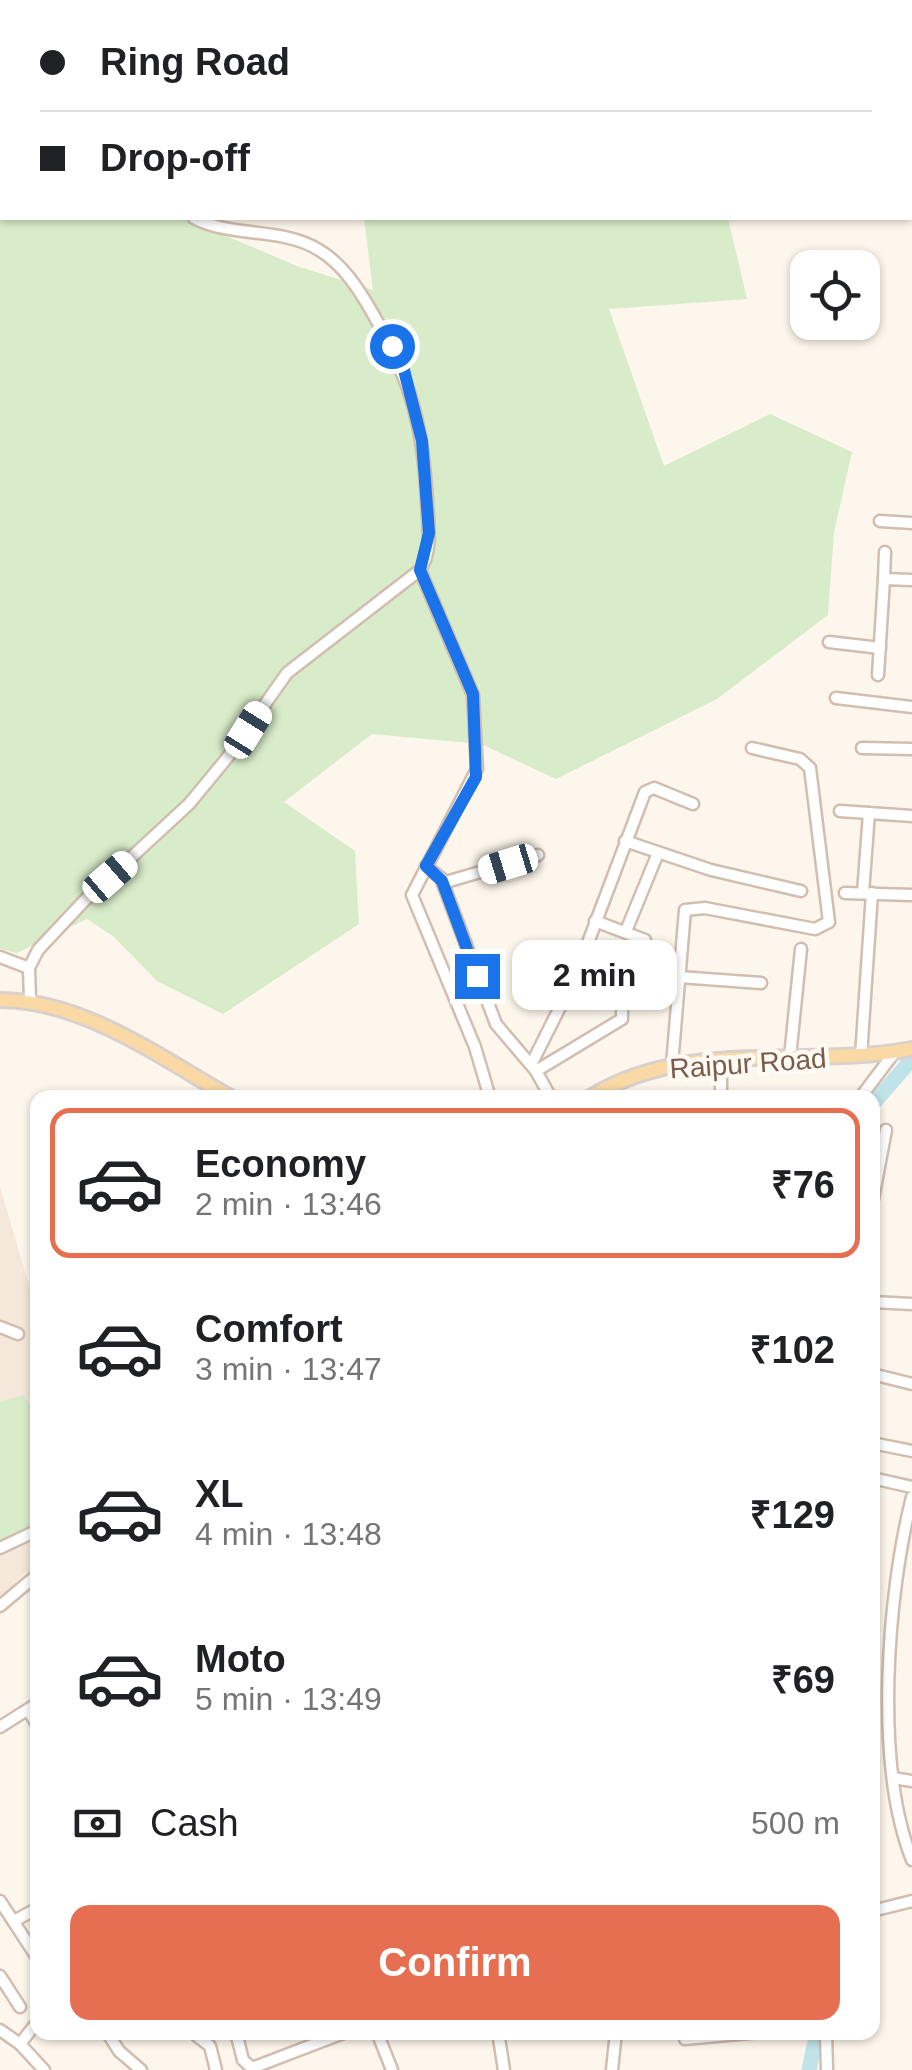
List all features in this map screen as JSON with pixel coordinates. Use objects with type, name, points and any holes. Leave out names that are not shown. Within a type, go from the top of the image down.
[{"type":"main road","points":[[0,1000],[30,1000],[108,1029],[218,1090]]},
{"type":"main road","name":"Raipur Road","points":[[610,1090],[672,1066],[721,1059],[861,1056],[902,1051]]},
{"type":"street","points":[[200,220],[318,249],[336,262],[365,300],[404,370],[422,441],[429,533],[420,570],[473,694],[477,769],[414,884],[414,904],[475,1047],[488,1090]]},
{"type":"street","points":[[880,520],[912,522]]},
{"type":"street","points":[[878,676],[886,552]]},
{"type":"street","points":[[30,1000],[29,968],[38,950],[75,909],[188,804],[228,758],[288,673],[420,570]]},
{"type":"street","points":[[884,579],[912,580]]},
{"type":"street","points":[[829,642],[880,648]]},
{"type":"street","points":[[836,698],[912,707]]},
{"type":"street","points":[[672,1066],[681,920],[689,907],[821,930],[828,922],[810,768],[800,760],[752,748]]},
{"type":"street","points":[[862,748],[912,750]]},
{"type":"street","points":[[534,1068],[575,978],[649,789],[693,804]]},
{"type":"street","points":[[840,811],[912,816]]},
{"type":"street","points":[[861,1056],[869,813]]},
{"type":"street","points":[[626,842],[801,891]]},
{"type":"street","points":[[626,930],[658,853]]},
{"type":"street","points":[[442,881],[538,855]]},
{"type":"street","points":[[426,866],[442,881],[496,1024],[534,1068],[546,1090]]},
{"type":"street","points":[[845,893],[912,895]]},
{"type":"street","points":[[595,921],[645,940]]},
{"type":"street","points":[[790,1058],[801,949]]},
{"type":"street","points":[[0,957],[29,968]]},
{"type":"street","points":[[679,977],[761,983]]},
{"type":"street","points":[[534,1068],[623,1016],[622,996],[575,978]]},
{"type":"street","points":[[867,1090],[902,1051]]},
{"type":"street","points":[[721,1059],[722,1090]]},
{"type":"street","points":[[880,1162],[886,1130]]},
{"type":"street","points":[[880,1302],[912,1304]]},
{"type":"street","points":[[0,1327],[18,1334]]},
{"type":"street","points":[[880,1376],[912,1384]]},
{"type":"street","points":[[880,1445],[912,1451]]},
{"type":"street","points":[[880,1480],[912,1487]]},
{"type":"street","points":[[912,1497],[894,1592],[894,1778],[899,1822],[912,1860]]},
{"type":"street","points":[[0,1548],[30,1534]]},
{"type":"street","points":[[0,1606],[30,1581]]},
{"type":"street","points":[[0,1727],[30,1708]]},
{"type":"street","points":[[894,1778],[912,1781]]},
{"type":"street","points":[[0,1901],[30,1946]]},
{"type":"street","points":[[880,1910],[912,1901]]},
{"type":"street","points":[[14,1921],[30,1912]]},
{"type":"street","points":[[0,1976],[20,2007]]},
{"type":"street","points":[[0,2030],[20,2044],[44,2070]]},
{"type":"street","points":[[20,2044],[30,2031]]},
{"type":"street","points":[[114,2040],[141,2070]]},
{"type":"street","points":[[203,2040],[210,2046],[216,2070]]},
{"type":"street","points":[[238,2040],[244,2060],[252,2068],[325,2040]]},
{"type":"street","points":[[380,2040],[392,2070]]},
{"type":"street","points":[[499,2040],[504,2070]]},
{"type":"street","points":[[612,2070],[615,2040]]},
{"type":"street","points":[[826,2040],[827,2070]]},
{"type":"shaded area","points":[[0,1187],[30,1289],[30,1570],[0,1599]]},
{"type":"green space","points":[[0,220],[189,220],[297,266],[373,290],[364,220],[728,220],[747,299],[609,309],[664,466],[770,414],[852,452],[834,532],[828,615],[717,699],[556,779],[481,744],[372,734],[284,802],[355,851],[359,924],[223,1014],[157,981],[114,937],[87,919],[17,953],[0,949]]},
{"type":"green space","points":[[23,1395],[30,1404],[30,1527],[0,1542],[0,1402]]},
{"type":"waterway","points":[[880,1096],[912,1059]]},
{"type":"waterway","points":[[809,2070],[815,2040]]},
{"type":"route","points":[[392,346],[404,370],[422,441],[429,533],[420,570],[473,694],[476,777],[426,866],[442,881],[477,976]]}]
